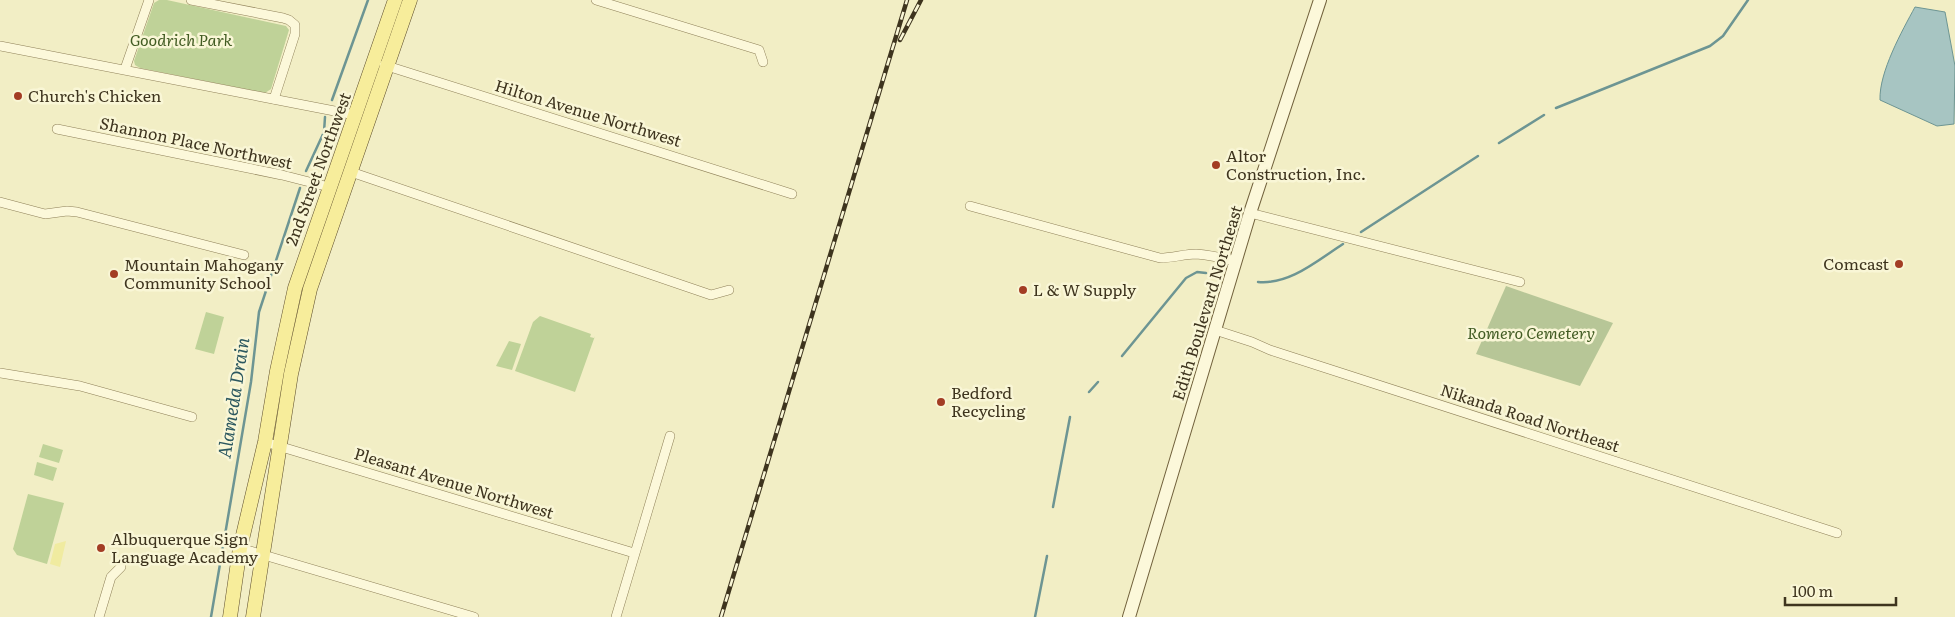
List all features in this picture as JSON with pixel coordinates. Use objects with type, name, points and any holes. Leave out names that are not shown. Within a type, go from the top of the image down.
[{"type":"main road","name":"2nd Street Northwest","points":[[230,617],[240,548],[272,444],[310,289],[351,172],[396,0]]},
{"type":"main road","name":"2nd Street Northwest","points":[[253,617],[263,554],[276,371],[295,288],[355,116],[410,0]]},
{"type":"street","points":[[126,69],[149,0]]},
{"type":"street","points":[[191,0],[283,18],[289,20],[295,26],[295,34],[274,100]]},
{"type":"street","points":[[596,0],[758,50],[763,62]]},
{"type":"street","name":"Edith Boulevard Northeast","points":[[1129,617],[1250,213],[1320,0]]},
{"type":"street","points":[[0,46],[126,69],[355,116]]},
{"type":"street","name":"Hilton Avenue Northwest","points":[[380,64],[792,194]]},
{"type":"street","name":"Shannon Place Northwest","points":[[57,129],[282,175],[329,187]]},
{"type":"street","points":[[351,172],[711,295],[729,290]]},
{"type":"street","points":[[0,202],[45,214],[67,211],[77,212],[244,255]]},
{"type":"street","points":[[970,206],[1160,258],[1195,254],[1236,261]]},
{"type":"street","points":[[1250,213],[1520,282]]},
{"type":"street","name":"Nikanda Road Northeast","points":[[1215,330],[1270,350],[1837,533]]},
{"type":"street","points":[[0,373],[80,386],[192,417]]},
{"type":"street","points":[[616,617],[670,436]]},
{"type":"street","name":"Pleasant Avenue Northwest","points":[[272,444],[634,553]]},
{"type":"street","points":[[240,548],[474,617]]},
{"type":"street","points":[[99,617],[111,577],[121,567]]},
{"type":"green space","name":"Goodrich Park","points":[[159,0],[167,0],[286,26],[289,30],[271,89],[265,93],[140,68],[135,65],[134,61],[154,3]]},
{"type":"green space","name":"Romero Cemetery","points":[[1506,286],[1613,323],[1580,386],[1476,354]]},
{"type":"green space","points":[[206,312],[224,317],[214,354],[195,349]]},
{"type":"green space","points":[[540,316],[591,334],[590,337],[594,338],[595,336],[575,392],[515,371],[533,322]]},
{"type":"green space","points":[[509,341],[521,344],[512,370],[496,366]]},
{"type":"green space","points":[[43,444],[63,450],[59,463],[39,457]]},
{"type":"green space","points":[[37,462],[57,468],[53,481],[34,475]]},
{"type":"green space","points":[[28,494],[64,503],[47,564],[17,555],[13,549]]},
{"type":"sand","points":[[66,541],[60,567],[50,564],[55,544]]},
{"type":"water","points":[[1915,7],[1945,12],[1955,66],[1954,124],[1937,126],[1880,100],[1883,77],[1887,65]]},
{"type":"waterway","name":"Alameda Drain","points":[[332,100],[368,0]]},
{"type":"waterway","points":[[1556,108],[1710,46],[1723,36],[1748,0]]},
{"type":"waterway","points":[[1499,143],[1544,115]]},
{"type":"waterway","name":"Alameda Drain","points":[[306,171],[324,132],[325,117]]},
{"type":"waterway","points":[[1361,232],[1478,156]]},
{"type":"waterway","name":"Alameda Drain","points":[[211,617],[251,382],[259,312],[300,188]]},
{"type":"waterway","points":[[1258,282],[1270,282],[1292,276],[1314,264],[1343,244]]},
{"type":"waterway","points":[[1122,356],[1186,278],[1197,272],[1206,273]]},
{"type":"waterway","points":[[1089,392],[1098,382]]},
{"type":"waterway","points":[[1053,507],[1070,417]]},
{"type":"waterway","points":[[1035,617],[1047,556]]},
{"type":"railway","points":[[721,617],[907,0]]},
{"type":"railway","points":[[900,40],[921,0]]},
{"type":"place","name":"Church's Chicken","points":[[18,96]]},
{"type":"place","name":"Altor Construction, Inc.","points":[[1216,165]]},
{"type":"place","name":"Comcast","points":[[1899,264]]},
{"type":"place","name":"Mountain Mahogany Community School","points":[[114,274]]},
{"type":"place","name":"L & W Supply","points":[[1023,290]]},
{"type":"place","name":"Bedford Recycling","points":[[941,402]]},
{"type":"place","name":"Albuquerque Sign Language Academy","points":[[101,548]]}]
